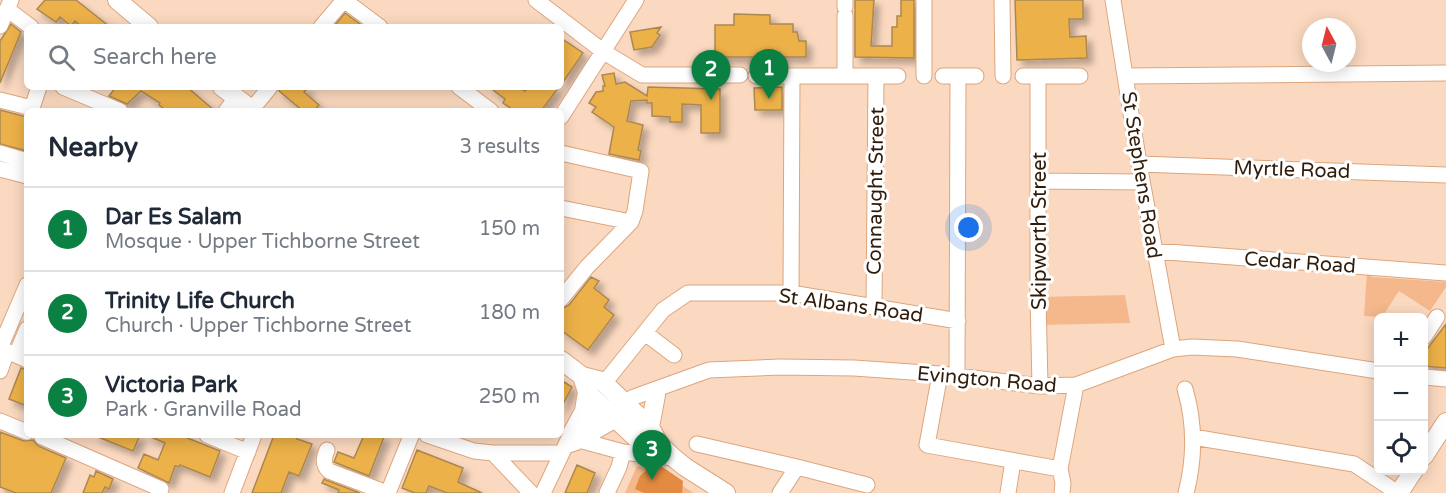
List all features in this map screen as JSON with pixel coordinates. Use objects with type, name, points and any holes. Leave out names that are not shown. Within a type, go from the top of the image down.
[{"type":"main road","points":[[117,0],[145,24]]},
{"type":"main road","points":[[228,99],[248,108]]},
{"type":"main road","points":[[564,363],[637,439],[660,445]]},
{"type":"main road","points":[[584,384],[602,381],[650,427],[660,445],[685,468],[726,493]]},
{"type":"main road","points":[[570,443],[584,411],[584,384]]},
{"type":"main road","points":[[650,427],[659,391]]},
{"type":"main road","points":[[1428,450],[1446,422]]},
{"type":"main road","points":[[1398,493],[1411,475]]},
{"type":"street","points":[[324,24],[344,0],[376,24]]},
{"type":"street","points":[[536,0],[604,51],[642,75],[1080,76]]},
{"type":"street","points":[[564,112],[636,0]]},
{"type":"street","points":[[924,0],[929,76],[958,321],[957,377]]},
{"type":"street","name":"Skipworth Street","points":[[1002,0],[1020,76],[1038,181],[1040,386]]},
{"type":"street","name":"St Stephens Road","points":[[1113,0],[1142,182],[1173,350]]},
{"type":"street","points":[[0,26],[9,2],[28,24]]},
{"type":"street","points":[[845,7],[845,76]]},
{"type":"street","points":[[1126,76],[1446,73]]},
{"type":"street","points":[[791,293],[792,76]]},
{"type":"street","name":"Connaught Street","points":[[874,307],[876,76]]},
{"type":"street","points":[[38,108],[39,90]]},
{"type":"street","points":[[70,90],[113,108]]},
{"type":"street","points":[[254,108],[268,90]]},
{"type":"street","points":[[463,90],[487,108]]},
{"type":"street","points":[[0,100],[30,108]]},
{"type":"street","points":[[0,153],[24,160]]},
{"type":"street","points":[[564,154],[641,171],[635,211],[631,222],[587,267],[564,295]]},
{"type":"street","name":"Myrtle Road","points":[[1139,164],[1446,175]]},
{"type":"street","points":[[0,169],[24,175]]},
{"type":"street","points":[[1038,181],[1142,182]]},
{"type":"street","points":[[564,209],[631,222]]},
{"type":"street","name":"Cedar Road","points":[[1154,251],[1446,273]]},
{"type":"street","name":"St Albans Road","points":[[602,381],[630,352],[663,310],[688,293],[791,293],[958,321]]},
{"type":"street","points":[[10,352],[24,297]]},
{"type":"street","points":[[1428,331],[1437,317]]},
{"type":"street","points":[[0,371],[24,333]]},
{"type":"street","points":[[645,333],[674,355]]},
{"type":"street","name":"Evington Road","points":[[570,443],[611,414],[659,391],[700,372],[728,368],[854,368],[940,374],[1040,386],[1076,385],[1173,350],[1192,347],[1237,349],[1374,370]]},
{"type":"street","points":[[940,374],[927,445],[1060,469]]},
{"type":"street","points":[[1428,377],[1446,379]]},
{"type":"street","points":[[1062,493],[1063,483],[1060,469],[1076,385]]},
{"type":"street","points":[[1185,389],[1192,412],[1194,437],[1190,479],[1186,493]]},
{"type":"street","points":[[0,421],[24,431]]},
{"type":"street","points":[[1194,437],[1354,464],[1398,493]]},
{"type":"street","points":[[45,438],[161,489]]},
{"type":"street","points":[[214,438],[248,452]]},
{"type":"street","points":[[232,493],[253,438]]},
{"type":"street","points":[[327,450],[324,460],[328,471],[388,493],[410,438]]},
{"type":"street","points":[[436,438],[474,451],[491,453],[570,443],[674,458]]},
{"type":"street","points":[[460,438],[491,444],[491,453],[531,493]]},
{"type":"street","points":[[543,493],[570,443]]},
{"type":"street","points":[[697,444],[867,485]]},
{"type":"street","points":[[607,493],[623,452]]},
{"type":"street","points":[[1008,493],[1013,461]]},
{"type":"street","points":[[780,493],[797,467]]},
{"type":"shaded area","points":[[1367,272],[1372,277],[1446,282],[1446,287],[1430,311],[1399,291],[1385,313],[1374,313],[1374,317],[1364,316]]},
{"type":"shaded area","points":[[1125,295],[1130,323],[1039,325],[1038,297]]},
{"type":"shaded area","points":[[655,462],[683,481],[682,493],[644,493],[635,489],[640,476]]},
{"type":"shaded area","points":[[637,466],[658,471],[694,493],[625,493]]},
{"type":"building","points":[[45,0],[76,0],[106,24],[78,24],[75,21],[69,24],[60,17],[56,22],[37,9]]},
{"type":"building","points":[[855,0],[874,0],[871,46],[892,46],[892,27],[897,27],[897,16],[901,16],[901,0],[914,0],[914,58],[855,57]]},
{"type":"building","points":[[1015,0],[1083,0],[1083,19],[1069,19],[1070,37],[1086,36],[1087,58],[1017,60]]},
{"type":"building","points":[[345,13],[360,24],[336,24]]},
{"type":"building","points":[[734,14],[770,15],[770,24],[793,24],[793,32],[797,32],[799,41],[806,41],[806,57],[715,57],[715,25],[734,25]]},
{"type":"building","points":[[11,24],[21,32],[0,83],[0,41]]},
{"type":"building","points":[[661,27],[657,33],[660,35],[652,47],[634,50],[630,32]]},
{"type":"building","points":[[564,40],[583,53],[564,81]]},
{"type":"building","points":[[614,73],[616,84],[625,82],[647,96],[648,87],[720,89],[720,133],[701,133],[701,105],[682,104],[682,122],[670,122],[670,117],[652,116],[652,103],[647,103],[647,100],[631,101],[627,121],[643,125],[638,150],[641,151],[639,160],[609,154],[614,127],[592,112],[596,107],[589,103],[596,92],[603,91],[603,86],[605,86],[602,75]]},
{"type":"building","points":[[782,87],[782,110],[755,110],[754,88]]},
{"type":"building","points":[[114,90],[190,90],[212,108],[163,108],[159,105],[160,103],[141,91],[127,104],[109,96]]},
{"type":"building","points":[[306,90],[304,92],[319,105],[316,108],[299,108],[279,91]]},
{"type":"building","points":[[493,90],[557,90],[543,108],[510,108],[503,103],[505,99]]},
{"type":"building","points":[[0,110],[24,116],[24,150],[0,144]]},
{"type":"building","points":[[591,277],[599,281],[594,288],[609,300],[604,307],[614,315],[588,350],[564,332],[564,308],[569,305]]},
{"type":"building","points":[[1446,324],[1446,368],[1428,366],[1428,348]]},
{"type":"building","points":[[21,368],[24,369],[24,405],[9,399]]},
{"type":"building","points":[[564,382],[572,387],[564,402]]},
{"type":"building","points":[[0,432],[24,441],[33,440],[38,446],[66,458],[51,493],[16,493],[0,487]]},
{"type":"building","points":[[100,438],[139,438],[133,451]]},
{"type":"building","points":[[153,438],[188,438],[220,451],[210,477],[180,465],[175,466],[169,483],[138,468],[144,454],[158,460],[165,443]]},
{"type":"building","points":[[273,438],[297,438],[312,444],[299,476],[289,472],[281,493],[252,493]]},
{"type":"building","points":[[363,438],[384,438],[369,476],[334,462],[338,452],[354,458]]},
{"type":"building","points":[[417,450],[463,468],[458,482],[482,493],[447,493],[429,486],[426,493],[415,493],[402,488]]},
{"type":"building","points":[[577,465],[595,473],[587,493],[565,493]]},
{"type":"building","points":[[96,471],[113,479],[109,489],[105,487],[102,493],[83,493],[90,475],[94,477]]},
{"type":"building","points":[[324,479],[360,493],[338,493],[339,490],[322,483]]},
{"type":"place","name":"Dar Es Salam","points":[[769,99]]},
{"type":"place","name":"Trinity Life Church","points":[[711,100]]},
{"type":"place","name":"Victoria Park","points":[[652,480]]}]
